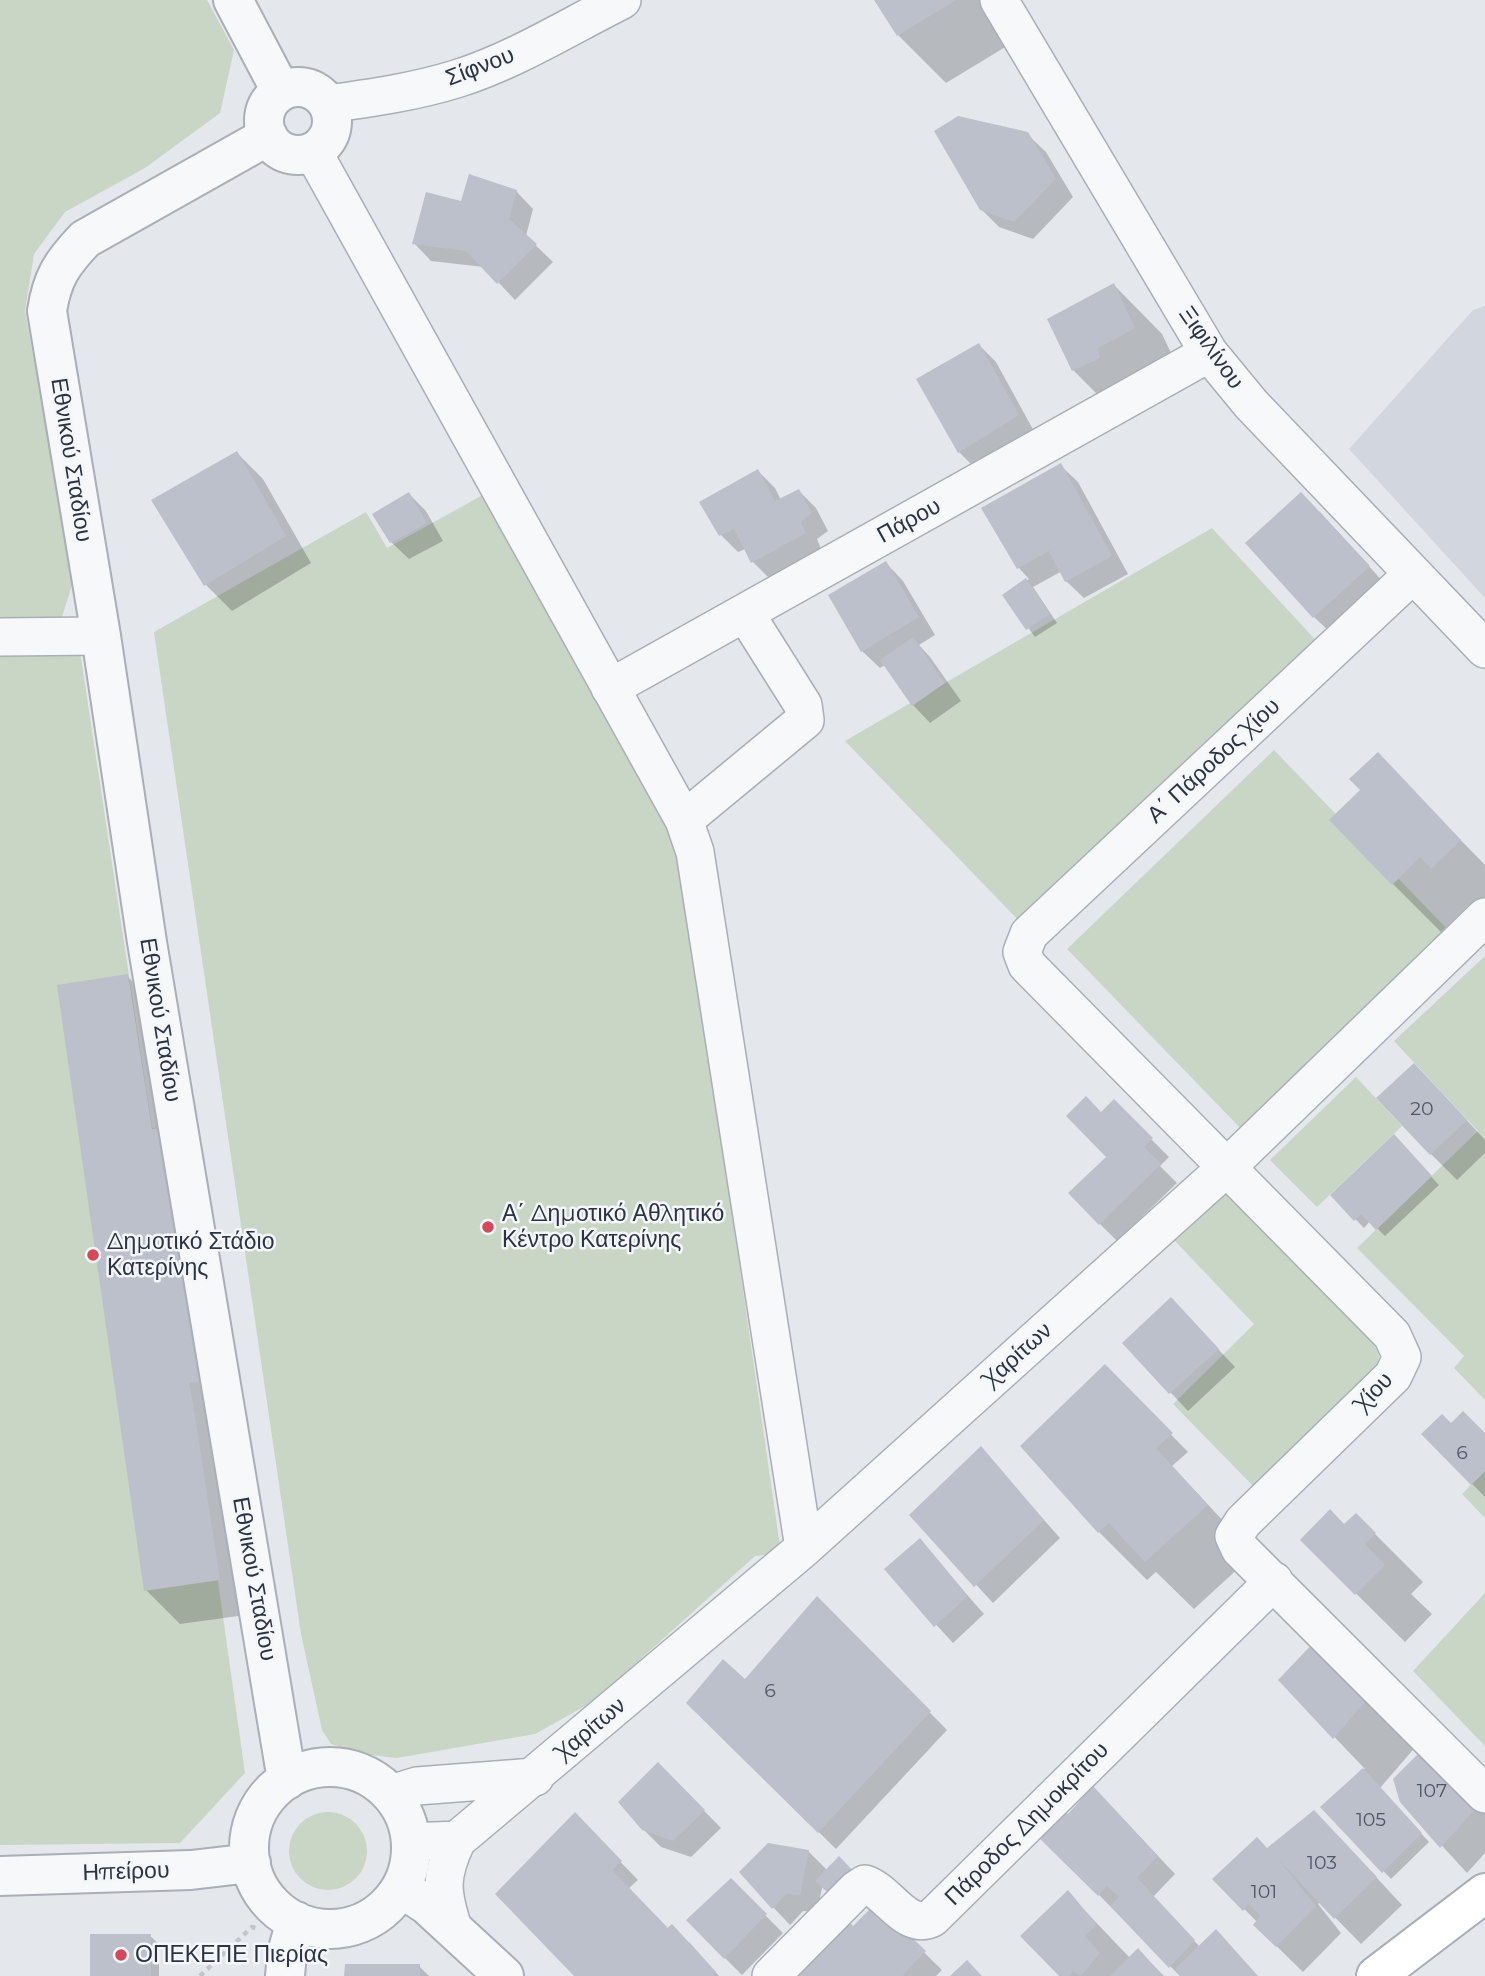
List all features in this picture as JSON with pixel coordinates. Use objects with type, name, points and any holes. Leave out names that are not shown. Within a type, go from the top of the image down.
[{"type":"main road","points":[[1376,1976],[1485,1893]]},
{"type":"street","points":[[233,0],[281,91]]},
{"type":"street","name":"Σίφνου","points":[[328,104],[390,96],[456,79],[499,62],[622,0]]},
{"type":"street","name":"Ξιφιλίνου","points":[[999,0],[1209,353],[1251,404],[1485,649]]},
{"type":"street","points":[[291,87],[312,90],[328,104],[332,125],[329,136],[313,152],[290,154],[279,149],[268,136],[264,118],[267,107],[281,91],[291,87]]},
{"type":"street","name":"Εθνικού Σταδίου","points":[[268,136],[85,239],[63,262],[50,289],[47,311],[147,942],[287,1780]]},
{"type":"street","points":[[313,152],[684,820],[697,866],[804,1548]]},
{"type":"street","name":"Πάρου","points":[[610,688],[1209,353]]},
{"type":"street","name":"Α΄ Πάροδος Χίου","points":[[1021,952],[1029,934],[1413,574]]},
{"type":"street","points":[[684,820],[805,720],[803,705],[745,613]]},
{"type":"street","points":[[0,637],[100,636]]},
{"type":"street","name":"Χαρίτων","points":[[457,1840],[804,1548],[1226,1168],[1485,916]]},
{"type":"street","name":"Χίου","points":[[1021,952],[1027,965],[1392,1335],[1402,1357],[1393,1376],[1243,1522],[1234,1535],[1240,1549],[1485,1794]]},
{"type":"street","name":"Πάροδος Δημοκρίτου","points":[[771,1976],[856,1889],[865,1884],[875,1887],[913,1921],[924,1922],[932,1918],[1274,1581]]},
{"type":"street","points":[[285,1976],[293,1930],[267,1898],[254,1875],[249,1844],[253,1825],[272,1792],[287,1780],[313,1769],[341,1768],[369,1777],[391,1794],[401,1809],[411,1842],[410,1866],[401,1888],[387,1908],[366,1921],[343,1928],[293,1930]]},
{"type":"street","name":"Χαρίτων","points":[[391,1794],[417,1786],[535,1777]]},
{"type":"street","points":[[411,1842],[457,1840],[446,1864],[444,1881],[444,1896],[453,1928]]},
{"type":"street","name":"Ηπείρου","points":[[0,1876],[191,1870],[251,1863]]},
{"type":"street","points":[[401,1888],[427,1905],[504,1976]]},
{"type":"path","points":[[200,1976],[252,1927],[293,1930]]},
{"type":"shaded area","points":[[1485,306],[1485,598],[1349,449],[1473,310]]},
{"type":"green space","points":[[0,0],[207,0],[234,50],[220,113],[145,168],[65,212],[34,254],[25,311],[74,579],[61,620],[0,619]]},
{"type":"green space","name":"Α΄ Δημοτικό Αθλητικό Κέντρο Κατερίνης","points":[[490,491],[677,833],[781,1553],[755,1556],[594,1701],[535,1734],[397,1758],[361,1754],[331,1744],[322,1730],[301,1634],[154,632],[366,512],[387,548]]},
{"type":"green space","points":[[1212,528],[1323,648],[1025,927],[845,741]]},
{"type":"green space","name":"Δημοτικό Στάδιο Κατερίνης","points":[[0,650],[80,651],[152,1128],[167,1127],[190,1383],[245,1773],[180,1843],[0,1845]]},
{"type":"green space","points":[[1274,750],[1453,935],[1247,1135],[1067,949]]},
{"type":"green space","points":[[1485,956],[1485,1400],[1454,1368],[1464,1356],[1357,1248],[1478,1131],[1394,1041]]},
{"type":"green space","points":[[1356,1077],[1402,1126],[1317,1207],[1270,1160]]},
{"type":"green space","points":[[1224,1190],[1371,1339],[1379,1355],[1376,1371],[1257,1490],[1173,1404],[1254,1324],[1174,1240]]},
{"type":"green space","points":[[1485,1471],[1485,1518],[1462,1494]]},
{"type":"green space","points":[[1485,1593],[1485,1746],[1413,1671]]},
{"type":"green space","points":[[328,1812],[343,1815],[356,1823],[364,1836],[367,1851],[364,1866],[356,1879],[343,1887],[328,1890],[313,1887],[300,1879],[292,1866],[289,1851],[292,1836],[300,1823],[313,1815]]},
{"type":"building","points":[[874,0],[956,0],[897,36]]},
{"type":"building","points":[[958,116],[1028,132],[1056,179],[1014,222],[980,210],[934,131]]},
{"type":"building","points":[[469,174],[517,190],[509,219],[537,244],[497,284],[466,251],[412,244],[426,192],[461,201]]},
{"type":"building","points":[[1114,283],[1135,328],[1098,348],[1100,358],[1072,371],[1047,319]]},
{"type":"building","points":[[979,343],[1019,415],[958,453],[916,379]]},
{"type":"building","points":[[237,451],[286,536],[204,586],[151,500]]},
{"type":"building","points":[[1061,463],[1112,556],[1065,582],[1049,551],[1017,569],[981,508]]},
{"type":"building","points":[[758,469],[775,501],[799,489],[812,513],[801,522],[806,533],[751,563],[734,529],[719,536],[699,502]]},
{"type":"building","points":[[409,492],[427,523],[390,543],[372,514]]},
{"type":"building","points":[[1301,492],[1370,566],[1313,618],[1245,543]]},
{"type":"building","points":[[886,561],[919,617],[861,652],[828,595]]},
{"type":"building","points":[[1026,578],[1050,614],[1026,630],[1002,595]]},
{"type":"building","points":[[913,637],[945,683],[912,706],[880,660]]},
{"type":"building","points":[[1378,752],[1461,840],[1431,869],[1420,857],[1392,885],[1329,820],[1360,790],[1349,779]]},
{"type":"building","points":[[128,974],[152,1129],[167,1127],[203,1381],[190,1383],[220,1580],[144,1591],[57,985]]},
{"type":"building","points":[[1414,1063],[1467,1120],[1430,1155],[1376,1098]]},
{"type":"building","points":[[1086,1096],[1101,1112],[1114,1099],[1153,1138],[1144,1147],[1161,1164],[1099,1225],[1068,1193],[1106,1157],[1066,1116]]},
{"type":"building","points":[[1394,1134],[1432,1176],[1376,1230],[1361,1214],[1354,1221],[1330,1195]]},
{"type":"building","points":[[1171,1297],[1219,1349],[1169,1394],[1122,1343]]},
{"type":"building","points":[[1105,1364],[1173,1433],[1156,1448],[1208,1505],[1145,1562],[1109,1523],[1098,1533],[1020,1446]]},
{"type":"building","points":[[1463,1411],[1485,1433],[1485,1471],[1471,1485],[1421,1434],[1442,1414],[1451,1423]]},
{"type":"building","points":[[981,1446],[1044,1520],[974,1587],[909,1515]]},
{"type":"building","points":[[1330,1509],[1344,1524],[1356,1513],[1376,1533],[1365,1544],[1385,1565],[1355,1595],[1300,1540]]},
{"type":"building","points":[[920,1538],[968,1596],[934,1627],[884,1569]]},
{"type":"building","points":[[817,1596],[931,1711],[818,1833],[686,1703],[723,1659],[745,1679]]},
{"type":"building","points":[[1319,1637],[1371,1695],[1333,1739],[1278,1680]]},
{"type":"building","points":[[1427,1745],[1480,1804],[1440,1848],[1400,1802],[1393,1779]]},
{"type":"building","points":[[658,1762],[705,1810],[673,1841],[642,1830],[618,1802]]},
{"type":"building","points":[[1363,1768],[1422,1833],[1382,1873],[1320,1807]]},
{"type":"building","points":[[1093,1786],[1158,1856],[1137,1878],[1195,1940],[1169,1968],[1110,1906],[1119,1897],[1107,1886],[1098,1896],[1035,1834],[1062,1807],[1068,1814]]},
{"type":"building","points":[[1314,1810],[1377,1877],[1334,1919],[1278,1859],[1316,1906],[1276,1947],[1253,1925],[1260,1916],[1249,1904],[1243,1911],[1212,1879],[1257,1837],[1267,1848]]},
{"type":"building","points":[[575,1812],[622,1861],[612,1870],[667,1927],[661,1933],[672,1924],[716,1972],[713,1976],[574,1976],[495,1894]]},
{"type":"building","points":[[768,1843],[809,1850],[800,1895],[786,1894],[772,1909],[739,1872]]},
{"type":"building","points":[[839,1856],[857,1875],[836,1900],[815,1881]]},
{"type":"building","points":[[731,1878],[767,1914],[724,1959],[686,1920]]},
{"type":"building","points":[[1068,1890],[1097,1925],[1085,1936],[1100,1953],[1081,1976],[1073,1971],[1069,1976],[1059,1976],[1020,1936]]},
{"type":"building","points":[[876,1903],[926,1951],[904,1976],[795,1976],[848,1921],[853,1926]]},
{"type":"building","points":[[1216,1929],[1258,1976],[1181,1976],[1175,1969]]},
{"type":"building","name":"ΟΠΕΚΕΠΕ Πιερίας","points":[[90,1934],[151,1934],[151,1976],[90,1976]]},
{"type":"building","points":[[1138,1948],[1163,1976],[1110,1976]]},
{"type":"building","points":[[967,1960],[982,1976],[950,1976]]},
{"type":"building","points":[[345,1964],[420,1964],[420,1976],[344,1976]]},
{"type":"place","name":"Α΄ Δημοτικό Αθλητικό Κέντρο Κατερίνης","points":[[488,1227]]},
{"type":"place","name":"Δημοτικό Στάδιο Κατερίνης","points":[[93,1255]]},
{"type":"place","name":"ΟΠΕΚΕΠΕ Πιερίας","points":[[121,1955]]}]
